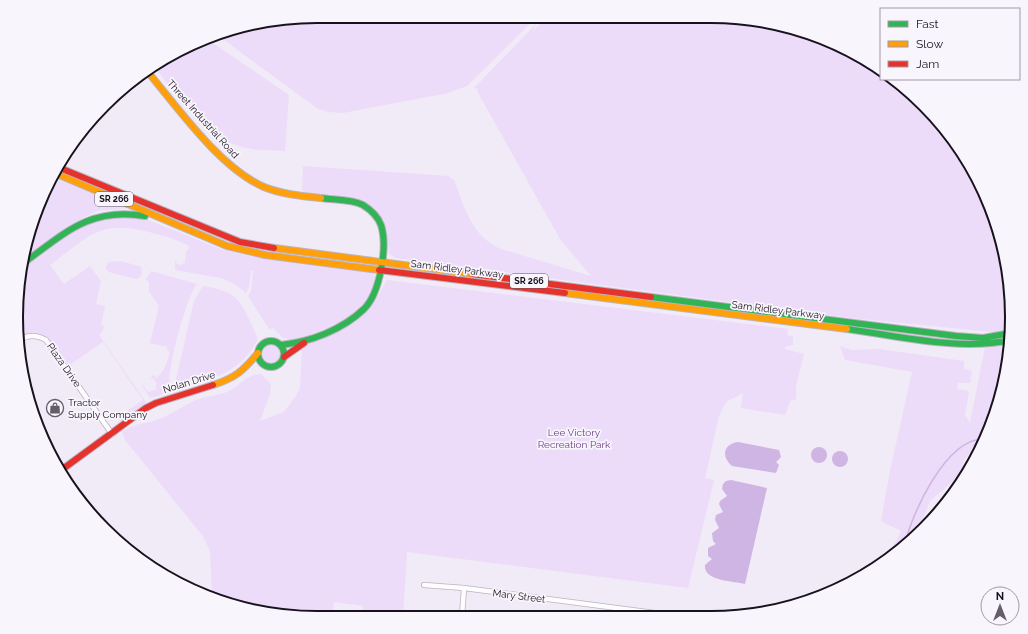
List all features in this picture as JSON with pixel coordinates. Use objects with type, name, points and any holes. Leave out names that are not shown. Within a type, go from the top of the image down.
[{"type":"main road","name":"Threet Industrial Road","points":[[151,75],[225,162],[242,174],[264,187],[295,195],[350,201],[369,209],[377,218],[381,226],[383,240],[380,269]]},
{"type":"main road","name":"Sam Ridley Parkway","points":[[63,169],[240,242],[266,247],[956,336],[983,338],[1004,334]]},
{"type":"main road","name":"Sam Ridley Parkway","points":[[59,175],[227,246],[266,255],[952,343],[991,344],[1003,342]]},
{"type":"main road","points":[[29,259],[82,222],[98,215],[115,212],[135,213],[172,223]]},
{"type":"main road","points":[[310,339],[284,357],[276,366],[267,366],[262,363],[258,353],[261,346],[266,342],[274,341],[281,345],[292,344],[310,339],[342,325],[359,314],[372,299],[378,282],[380,269]]},
{"type":"main road","points":[[281,345],[284,352],[284,357]]},
{"type":"main road","name":"Nolan Drive","points":[[245,369],[258,353]]},
{"type":"main road","name":"Nolan Drive","points":[[65,468],[152,405],[227,381],[245,369],[262,363]]},
{"type":"street","name":"Plaza Drive","points":[[24,338],[31,335],[39,336],[46,340],[112,434]]},
{"type":"street","name":"Mary Street","points":[[424,585],[464,588],[639,611]]},
{"type":"street","points":[[462,611],[464,588]]},
{"type":"green space","points":[[317,23],[531,23],[467,86],[448,93],[343,113],[329,112],[318,109],[223,39],[260,29]]},
{"type":"green space","points":[[541,23],[711,23],[749,26],[787,33],[824,45],[858,62],[880,77],[880,80],[884,80],[905,96],[932,123],[944,138],[966,170],[975,187],[983,204],[995,241],[1004,298],[1005,317],[1002,355],[995,393],[983,430],[972,453],[965,459],[960,472],[956,479],[930,501],[921,523],[892,548],[901,531],[881,521],[890,471],[912,372],[845,360],[840,346],[852,350],[879,349],[964,361],[964,369],[972,371],[970,383],[958,383],[957,389],[969,391],[965,415],[970,423],[985,347],[987,347],[992,332],[851,318],[396,258],[389,254],[387,233],[382,219],[375,208],[365,202],[353,198],[339,195],[304,192],[302,190],[303,166],[448,176],[454,180],[466,211],[476,229],[491,244],[501,249],[591,276],[560,239],[477,91],[478,89],[474,88],[536,24],[532,32]]},
{"type":"green space","points":[[212,42],[289,95],[285,151],[258,150],[242,147],[229,142],[217,135],[205,125],[183,102],[157,71],[187,53]]},
{"type":"green space","points":[[57,179],[128,208],[97,211],[81,219],[30,255],[45,204]]},
{"type":"green space","points":[[104,215],[136,215],[223,250],[250,256],[373,273],[375,283],[365,301],[348,317],[292,342],[290,339],[283,338],[273,328],[269,329],[248,296],[251,290],[253,271],[251,271],[249,287],[246,293],[236,285],[221,278],[175,270],[175,261],[177,261],[176,264],[182,265],[185,262],[186,251],[188,250],[189,246],[179,241],[159,234],[132,229],[106,229],[95,233],[74,246],[50,265],[64,284],[90,266],[101,281],[96,304],[105,306],[101,325],[104,326],[99,335],[146,402],[146,405],[121,422],[118,417],[143,400],[103,342],[71,364],[70,367],[49,340],[36,333],[24,335],[24,298],[29,263],[78,228]]},
{"type":"green space","points":[[121,261],[141,267],[142,272],[140,277],[136,279],[109,272],[106,269],[109,262]]},
{"type":"green space","points":[[151,271],[197,284],[187,304],[173,354],[169,383],[170,392],[150,398],[143,385],[148,392],[157,389],[155,386],[157,384],[153,378],[149,379],[154,375],[156,378],[162,372],[170,352],[167,350],[167,347],[150,343],[159,306],[149,291],[149,282],[146,279]]},
{"type":"green space","name":"Lee Victory Recreation Park","points":[[387,280],[788,329],[787,335],[793,337],[793,345],[785,347],[785,349],[804,354],[796,386],[796,399],[790,401],[785,415],[741,408],[743,393],[726,402],[719,416],[705,478],[714,480],[688,588],[407,552],[403,611],[363,611],[363,606],[334,602],[333,611],[298,610],[241,601],[212,592],[210,551],[202,535],[125,440],[122,432],[136,425],[152,422],[162,418],[196,400],[229,391],[248,378],[257,374],[261,374],[271,384],[270,394],[260,421],[284,412],[300,388],[302,347],[353,322],[378,296]]},
{"type":"green space","points":[[203,286],[216,288],[233,296],[239,301],[257,336],[257,341],[250,352],[232,368],[211,379],[176,390],[174,388],[194,301]]},
{"type":"green space","points":[[271,345],[277,348],[280,354],[277,360],[271,363],[265,360],[262,354],[265,348]]},
{"type":"shaded area","points":[[738,442],[779,450],[781,457],[776,462],[779,465],[776,473],[732,466],[726,459],[725,451],[729,445]]},
{"type":"shaded area","points":[[816,447],[822,447],[827,452],[825,461],[822,463],[816,463],[811,458],[811,452]]},
{"type":"shaded area","points":[[837,451],[843,451],[848,456],[846,465],[843,467],[837,467],[832,462],[832,456]]},
{"type":"shaded area","points":[[731,480],[767,488],[745,584],[714,577],[706,570],[705,565],[712,559],[708,556],[708,548],[716,544],[713,541],[712,533],[719,528],[715,520],[716,515],[723,512],[719,504],[720,501],[727,496],[722,489],[723,484],[726,481]]},
{"type":"waterway","points":[[907,536],[914,516],[932,480],[944,464],[957,451],[971,442],[978,440]]},
{"type":"traffic: fast","points":[[281,345],[314,338],[346,323],[364,309],[370,302],[378,281],[384,245],[381,225],[378,219],[369,209],[358,203],[321,198]]},
{"type":"traffic: fast","points":[[29,259],[53,241],[80,224],[109,215],[126,214],[145,216]]},
{"type":"traffic: fast","points":[[651,297],[956,336],[983,338],[1004,334]]},
{"type":"traffic: fast","points":[[847,329],[950,343],[970,344],[1003,341]]},
{"type":"traffic: fast","points":[[271,341],[280,345],[284,354],[280,363],[271,367],[262,363],[258,354],[262,345],[271,341]]},
{"type":"traffic: slow","points":[[151,75],[186,119],[216,152],[248,178],[264,187],[277,191],[321,198]]},
{"type":"traffic: slow","points":[[59,175],[227,246],[265,255],[379,270]]},
{"type":"traffic: slow","points":[[274,248],[472,274]]},
{"type":"traffic: slow","points":[[565,293],[847,329]]},
{"type":"traffic: slow","points":[[213,385],[233,377],[248,365],[258,353]]},
{"type":"traffic: jam","points":[[63,169],[240,242],[274,248]]},
{"type":"traffic: jam","points":[[379,270],[565,293]]},
{"type":"traffic: jam","points":[[472,274],[651,297]]},
{"type":"traffic: jam","points":[[284,357],[304,343]]},
{"type":"traffic: jam","points":[[65,468],[146,408],[156,403],[213,385]]},
{"type":"place","name":"Tractor Supply Company","points":[[55,408]]}]
